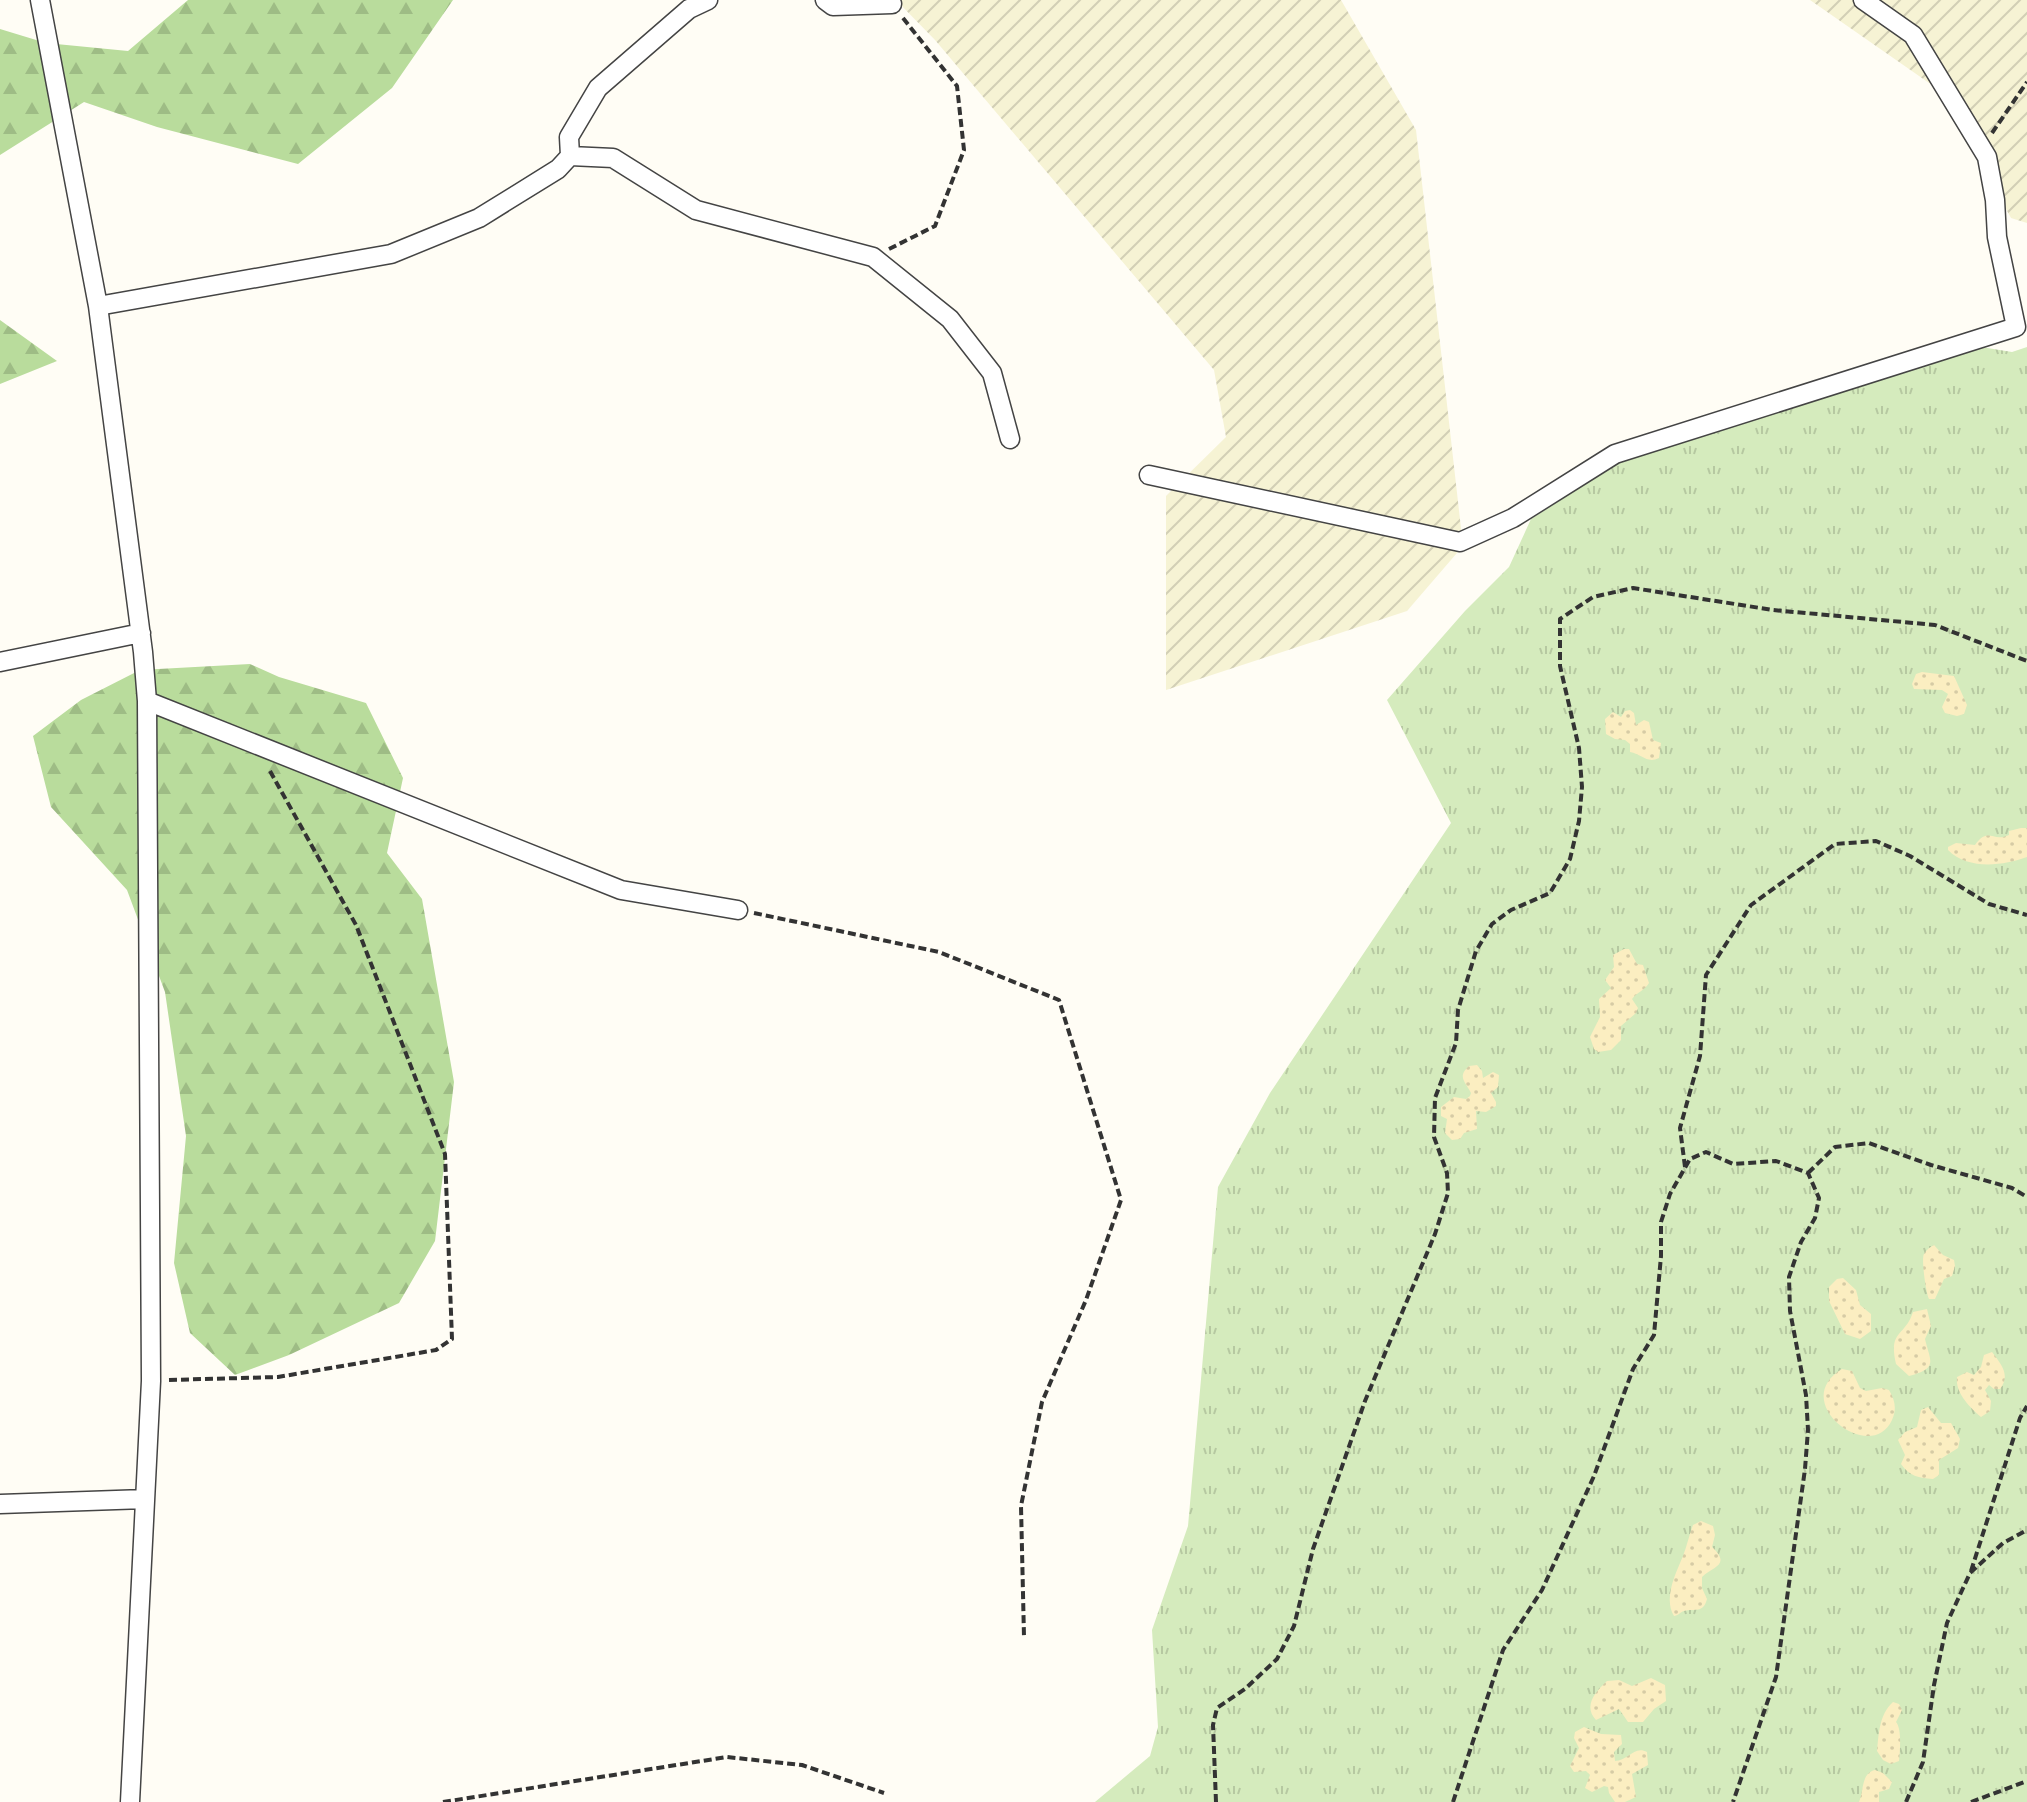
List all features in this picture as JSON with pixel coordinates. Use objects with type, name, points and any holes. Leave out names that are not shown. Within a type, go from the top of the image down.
[{"type":"street","points":[[40,0],[98,306],[141,633],[147,701],[151,1381],[130,1802]]},
{"type":"street","points":[[98,306],[391,254],[479,218],[558,169],[570,156],[569,137],[598,88],[689,9],[708,0]]},
{"type":"street","points":[[825,0],[833,6],[892,4]]},
{"type":"street","points":[[1149,475],[1460,542],[1513,518],[1615,454],[2016,327],[1997,237],[1987,157],[1913,35],[1863,0]]},
{"type":"street","points":[[570,156],[613,158],[696,210],[873,257],[950,319],[992,373],[1010,439]]},
{"type":"street","points":[[0,662],[141,633]]},
{"type":"street","points":[[147,701],[621,890],[738,910]]},
{"type":"street","points":[[0,1504],[145,1499]]},
{"type":"path","points":[[873,257],[935,226],[964,150],[957,86],[892,4]]},
{"type":"path","points":[[1981,148],[2027,82]]},
{"type":"path","points":[[1216,1802],[1213,1725],[1217,1708],[1245,1689],[1277,1659],[1294,1626],[1313,1549],[1365,1401],[1415,1284],[1448,1193],[1447,1173],[1434,1137],[1435,1098],[1456,1043],[1458,1010],[1476,951],[1492,924],[1511,910],[1550,893],[1570,859],[1579,821],[1582,787],[1579,748],[1560,666],[1560,619],[1593,597],[1633,588],[1747,607],[1935,625],[2027,661]]},
{"type":"path","points":[[151,1381],[278,1377],[436,1350],[452,1339],[445,1154],[356,925],[254,743]]},
{"type":"path","points":[[1685,1169],[1680,1128],[1700,1056],[1706,975],[1751,905],[1835,844],[1876,841],[1910,856],[1989,904],[2027,915]]},
{"type":"path","points":[[738,910],[939,952],[1059,1000],[1121,1200],[1086,1300],[1042,1402],[1021,1506],[1024,1637]]},
{"type":"path","points":[[1808,1173],[1835,1147],[1869,1143],[2012,1188],[2027,1197]]},
{"type":"path","points":[[1453,1802],[1503,1650],[1542,1590],[1594,1476],[1633,1369],[1654,1335],[1661,1222],[1670,1194],[1690,1159],[1706,1152],[1733,1164],[1776,1161],[1808,1173],[1819,1198],[1815,1218],[1801,1242],[1789,1277],[1790,1311],[1806,1395],[1808,1430],[1776,1677],[1733,1802]]},
{"type":"path","points":[[1906,1802],[1923,1762],[1947,1623],[1970,1573],[2020,1418],[2027,1406]]},
{"type":"path","points":[[1970,1573],[2003,1543],[2027,1530]]},
{"type":"path","points":[[443,1802],[727,1757],[802,1765],[884,1793]]},
{"type":"path","points":[[1971,1802],[2027,1781]]},
{"type":"shaded area","points":[[896,0],[1341,0],[1416,130],[1463,546],[1407,611],[1166,690],[1166,496],[1226,437],[1214,370],[935,40]]},
{"type":"shaded area","points":[[1810,0],[2027,0],[2027,223],[2011,218],[1942,92]]},
{"type":"green space","points":[[188,0],[453,0],[392,88],[298,164],[157,127],[84,102],[0,155],[0,29],[46,43],[128,51]]},
{"type":"green space","points":[[0,320],[57,361],[0,384]]},
{"type":"green space","points":[[1963,344],[2012,352],[2027,347],[2027,1802],[1095,1802],[1150,1756],[1158,1727],[1152,1630],[1188,1526],[1218,1187],[1270,1093],[1451,823],[1387,700],[1465,611],[1509,567],[1531,519],[1622,460]]},
{"type":"green space","points":[[250,664],[279,677],[366,703],[403,778],[387,853],[422,899],[454,1082],[435,1241],[399,1303],[289,1355],[235,1375],[190,1333],[174,1263],[186,1136],[165,992],[127,890],[51,807],[33,736],[81,700],[140,670]]},
{"type":"sand","points":[[1916,674],[1954,676],[1967,705],[1964,714],[1945,713],[1942,707],[1948,694],[1942,690],[1914,689],[1912,684]]},
{"type":"sand","points":[[1630,710],[1634,713],[1636,725],[1644,720],[1649,722],[1653,740],[1661,743],[1659,758],[1648,759],[1630,752],[1630,744],[1625,740],[1606,734],[1605,719],[1613,712],[1621,717]]},
{"type":"sand","points":[[2027,828],[2027,857],[1986,864],[1965,861],[1948,850],[1956,843],[1975,845],[1984,837],[2003,837],[2009,835],[2009,831]]},
{"type":"sand","points":[[1629,949],[1637,964],[1643,965],[1649,983],[1632,999],[1638,1008],[1621,1026],[1621,1040],[1611,1050],[1598,1052],[1590,1037],[1600,1017],[1599,999],[1611,988],[1605,980],[1614,967],[1613,955]]},
{"type":"sand","points":[[1477,1065],[1483,1078],[1493,1072],[1499,1075],[1498,1087],[1491,1093],[1496,1106],[1486,1112],[1476,1111],[1477,1129],[1452,1140],[1445,1133],[1447,1119],[1441,1116],[1441,1107],[1454,1097],[1466,1099],[1470,1096],[1463,1073],[1469,1066]]},
{"type":"sand","points":[[1934,1245],[1943,1255],[1954,1260],[1955,1266],[1952,1276],[1944,1279],[1935,1299],[1929,1299],[1923,1257]]},
{"type":"sand","points":[[1843,1278],[1856,1290],[1860,1305],[1871,1314],[1871,1331],[1860,1339],[1845,1334],[1829,1301],[1829,1287],[1837,1279]]},
{"type":"sand","points":[[1927,1309],[1931,1326],[1925,1339],[1929,1367],[1909,1376],[1896,1364],[1894,1345],[1913,1312]]},
{"type":"sand","points":[[1992,1352],[2004,1370],[2005,1379],[2000,1389],[1989,1385],[1985,1390],[1991,1401],[1990,1411],[1981,1417],[1961,1394],[1957,1377],[1967,1372],[1974,1375],[1981,1367],[1984,1355]]},
{"type":"sand","points":[[1842,1369],[1852,1371],[1860,1388],[1866,1391],[1889,1390],[1894,1401],[1894,1412],[1892,1420],[1882,1432],[1868,1436],[1852,1433],[1838,1424],[1828,1412],[1824,1397],[1827,1383]]},
{"type":"sand","points":[[1928,1407],[1941,1423],[1951,1423],[1960,1439],[1958,1448],[1939,1460],[1939,1475],[1933,1479],[1915,1476],[1904,1468],[1901,1464],[1905,1455],[1898,1440],[1905,1432],[1917,1427],[1921,1410]]},
{"type":"sand","points":[[1701,1521],[1713,1526],[1715,1535],[1712,1547],[1718,1553],[1720,1562],[1702,1577],[1702,1588],[1707,1599],[1703,1607],[1674,1616],[1670,1601],[1672,1586],[1693,1525]]},
{"type":"sand","points":[[1651,1678],[1665,1685],[1666,1701],[1643,1722],[1628,1722],[1619,1709],[1596,1720],[1592,1715],[1592,1699],[1607,1681],[1619,1680],[1632,1686]]},
{"type":"sand","points":[[1893,1702],[1899,1704],[1902,1710],[1896,1722],[1900,1735],[1899,1761],[1891,1764],[1883,1760],[1877,1751],[1882,1718]]},
{"type":"sand","points":[[1584,1727],[1601,1734],[1621,1735],[1622,1744],[1614,1752],[1615,1761],[1638,1750],[1647,1752],[1648,1765],[1632,1774],[1636,1797],[1615,1802],[1608,1787],[1592,1792],[1585,1788],[1590,1775],[1586,1771],[1574,1772],[1570,1766],[1579,1748],[1574,1738],[1575,1732]]},
{"type":"sand","points":[[1875,1770],[1892,1782],[1889,1789],[1879,1792],[1879,1802],[1859,1802],[1867,1775]]}]
